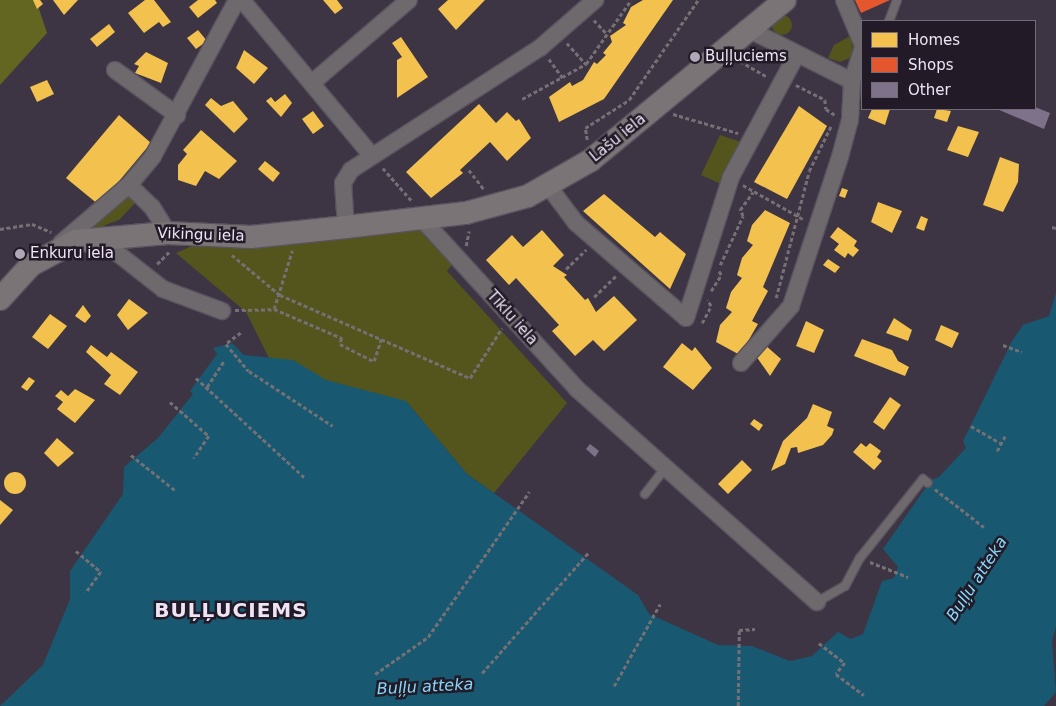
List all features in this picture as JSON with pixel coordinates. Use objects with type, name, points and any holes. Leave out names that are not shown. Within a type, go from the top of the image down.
[{"type":"street","points":[[58,245],[129,185],[176,115],[237,0]]},
{"type":"street","points":[[242,0],[313,82],[371,155]]},
{"type":"street","points":[[313,82],[409,0]]},
{"type":"street","name":"Lašu iela","points":[[421,218],[492,206],[550,187],[592,160],[746,28],[786,0]]},
{"type":"street","points":[[844,0],[861,40]]},
{"type":"street","points":[[346,227],[343,183],[351,170],[371,155],[540,47],[590,5]]},
{"type":"street","points":[[746,28],[796,56],[852,82]]},
{"type":"street","points":[[742,363],[782,320],[791,306],[818,226],[850,120],[852,82],[861,53]]},
{"type":"street","points":[[550,187],[576,223],[686,318],[730,177],[796,56]]},
{"type":"street","points":[[115,70],[176,115]]},
{"type":"street","points":[[129,185],[152,207],[168,233]]},
{"type":"street","name":"Vikingu iela","points":[[0,299],[58,245],[98,238],[168,233],[251,237],[421,218]]},
{"type":"street","name":"Tīklu iela","points":[[421,218],[577,389],[667,466],[818,602]]},
{"type":"street","points":[[98,238],[163,289],[222,311]]},
{"type":"lane","points":[[889,20],[898,0]]},
{"type":"lane","points":[[645,494],[667,466]]},
{"type":"lane","points":[[818,602],[845,586],[860,558],[923,479],[928,483]]},
{"type":"path","points":[[522,99],[564,80],[586,64],[630,2],[625,0]]},
{"type":"path","points":[[592,160],[585,128],[629,100],[698,0]]},
{"type":"path","points":[[590,5],[607,34]]},
{"type":"path","points":[[558,33],[586,64]]},
{"type":"path","points":[[540,47],[564,80]]},
{"type":"path","points":[[737,59],[792,91],[796,84],[825,100],[826,109],[836,116],[809,171],[797,216],[772,313],[782,320]]},
{"type":"path","points":[[656,107],[751,137]]},
{"type":"path","points":[[371,155],[421,218]]},
{"type":"path","points":[[701,324],[711,306],[706,299],[721,275],[717,270],[732,245],[729,240],[743,216],[740,210],[753,192],[818,226]]},
{"type":"path","points":[[0,229],[32,224],[58,245]]},
{"type":"path","points":[[566,269],[591,246]]},
{"type":"path","points":[[274,309],[293,249]]},
{"type":"path","points":[[229,252],[280,295],[382,336],[470,378],[510,316]]},
{"type":"path","points":[[594,297],[619,273]]},
{"type":"path","points":[[222,311],[274,309],[343,338],[340,344],[374,361],[382,336]]},
{"type":"path","points":[[241,333],[226,344],[249,371],[333,426]]},
{"type":"path","points":[[1003,345],[1022,352]]},
{"type":"path","points":[[207,387],[224,361]]},
{"type":"path","points":[[196,378],[304,478]]},
{"type":"path","points":[[170,402],[209,436],[194,458]]},
{"type":"path","points":[[971,426],[1001,443]]},
{"type":"path","points":[[997,450],[1005,436]]},
{"type":"path","points":[[131,455],[175,490]]},
{"type":"path","points":[[928,483],[984,526]]},
{"type":"path","points":[[376,674],[428,637],[529,492]]},
{"type":"path","points":[[76,551],[101,572],[86,593]]},
{"type":"path","points":[[482,673],[589,552]]},
{"type":"path","points":[[860,558],[908,577]]},
{"type":"path","points":[[614,686],[660,604]]},
{"type":"path","points":[[738,706],[739,630],[755,629]]},
{"type":"path","points":[[819,643],[845,663],[836,674],[864,695]]},
{"type":"shaded area","points":[[782,15],[789,18],[792,25],[789,32],[782,35],[775,32],[772,25],[775,18]]},
{"type":"shaded area","points":[[850,36],[853,48],[850,58],[840,62],[828,58],[834,45]]},
{"type":"shaded area","points":[[720,135],[750,145],[730,188],[701,175]]},
{"type":"shaded area","points":[[129,194],[135,203],[119,220],[89,231],[88,227]]},
{"type":"shaded area","points":[[419,227],[453,263],[447,271],[567,403],[494,493],[467,474],[406,401],[399,409],[269,358],[246,312],[176,253],[194,245]]},
{"type":"green space","points":[[0,0],[36,0],[47,33],[0,85]]},
{"type":"water","name":"Buļļu atteka","points":[[1056,292],[1056,626],[1052,642],[1056,692],[1044,706],[0,706],[43,665],[70,599],[70,571],[123,494],[124,467],[158,438],[193,394],[190,391],[217,354],[213,348],[232,343],[244,355],[293,360],[326,380],[406,401],[467,474],[638,595],[649,614],[718,645],[752,646],[790,661],[812,656],[838,632],[851,639],[863,634],[882,581],[894,578],[898,567],[883,549],[931,480],[939,477],[966,448],[963,441],[1012,341],[1023,325],[1049,316]]},
{"type":"building: Homes","points":[[33,0],[40,0],[43,4],[37,9]]},
{"type":"building: Homes","points":[[53,0],[78,0],[64,15]]},
{"type":"building: Homes","points":[[145,0],[154,0],[171,22],[163,27],[159,22],[144,33],[128,13]]},
{"type":"building: Homes","points":[[198,0],[215,0],[217,3],[198,18],[189,7]]},
{"type":"building: Homes","points":[[323,0],[337,0],[343,8],[335,14]]},
{"type":"building: Homes","points":[[448,0],[485,0],[456,30],[438,9]]},
{"type":"building: Homes","points":[[643,0],[673,0],[604,99],[559,122],[549,97],[570,82],[572,86],[583,80],[594,62],[597,64],[606,55],[603,53],[612,42],[610,36],[626,25],[623,23],[631,7]]},
{"type":"building: Homes","points":[[109,24],[115,32],[97,47],[90,39]]},
{"type":"building: Homes","points":[[198,30],[207,41],[196,49],[187,38]]},
{"type":"building: Homes","points":[[401,37],[428,77],[397,98],[397,60],[402,57],[392,43]]},
{"type":"building: Homes","points":[[244,50],[268,68],[254,84],[236,68]]},
{"type":"building: Homes","points":[[146,52],[168,63],[161,83],[135,73],[139,66],[134,64]]},
{"type":"building: Homes","points":[[47,80],[54,94],[37,102],[30,87]]},
{"type":"building: Homes","points":[[285,94],[292,103],[281,117],[266,101],[271,97],[275,102]]},
{"type":"building: Homes","points":[[211,98],[221,106],[233,101],[248,119],[234,133],[205,105]]},
{"type":"building: Homes","points":[[479,104],[496,123],[507,112],[516,121],[519,119],[531,138],[507,161],[490,142],[460,170],[463,173],[431,198],[406,172]]},
{"type":"building: Homes","points":[[799,106],[827,126],[787,199],[754,182]]},
{"type":"building: Homes","points":[[872,110],[890,110],[885,125],[868,118]]},
{"type":"building: Homes","points":[[937,110],[951,111],[947,122],[934,118]]},
{"type":"building: Homes","points":[[313,111],[324,126],[313,134],[302,119]]},
{"type":"building: Homes","points":[[119,115],[151,143],[99,205],[66,178]]},
{"type":"building: Homes","points":[[958,126],[979,132],[968,157],[947,150]]},
{"type":"building: Homes","points":[[201,130],[237,161],[219,179],[205,171],[196,186],[178,180],[178,165],[187,154],[183,150]]},
{"type":"building: Homes","points":[[1000,157],[1019,164],[1018,182],[1003,212],[983,205]]},
{"type":"building: Homes","points":[[265,161],[280,173],[273,182],[258,169]]},
{"type":"building: Homes","points":[[842,188],[848,190],[845,198],[839,196]]},
{"type":"building: Homes","points":[[604,194],[655,237],[660,232],[686,254],[670,289],[583,211]]},
{"type":"building: Homes","points":[[878,202],[902,211],[892,233],[871,222]]},
{"type":"building: Homes","points":[[765,210],[790,223],[763,287],[768,291],[752,321],[758,324],[740,355],[716,342],[720,325],[732,312],[726,308],[731,292],[742,278],[737,275],[742,258],[753,245],[747,241],[752,225]]},
{"type":"building: Homes","points":[[921,216],[928,219],[924,231],[916,228]]},
{"type":"building: Homes","points":[[838,227],[857,241],[854,246],[859,250],[853,257],[848,253],[845,258],[834,250],[839,244],[830,237]]},
{"type":"building: Homes","points":[[542,230],[564,255],[553,266],[567,275],[564,277],[585,300],[588,298],[596,312],[614,296],[637,320],[604,351],[593,340],[575,356],[552,331],[559,325],[516,278],[509,285],[486,260],[512,235],[523,247]]},
{"type":"building: Homes","points":[[828,259],[840,267],[835,273],[823,265]]},
{"type":"building: Homes","points":[[129,299],[148,313],[128,330],[117,315]]},
{"type":"building: Homes","points":[[83,305],[91,316],[85,323],[75,316]]},
{"type":"building: Homes","points":[[50,314],[67,326],[48,349],[32,337]]},
{"type":"building: Homes","points":[[894,318],[912,330],[908,341],[886,333]]},
{"type":"building: Homes","points":[[806,321],[824,330],[814,353],[796,346]]},
{"type":"building: Homes","points":[[941,325],[959,333],[952,348],[935,340]]},
{"type":"building: Homes","points":[[862,339],[892,350],[898,361],[909,367],[905,376],[854,356]]},
{"type":"building: Homes","points":[[682,343],[692,351],[695,347],[712,368],[693,390],[663,367]]},
{"type":"building: Homes","points":[[91,345],[107,357],[111,352],[138,372],[120,395],[104,384],[111,375],[86,352]]},
{"type":"building: Homes","points":[[765,345],[781,359],[770,376],[756,356]]},
{"type":"building: Homes","points":[[29,377],[35,381],[27,391],[21,387]]},
{"type":"building: Homes","points":[[75,389],[95,400],[75,423],[57,409],[63,402],[55,396],[61,390],[68,396]]},
{"type":"building: Homes","points":[[890,397],[901,405],[884,430],[873,422]]},
{"type":"building: Homes","points":[[813,404],[832,412],[827,426],[834,429],[832,435],[823,445],[798,453],[797,447],[791,448],[785,464],[771,471],[783,441],[807,418]]},
{"type":"building: Homes","points":[[754,419],[763,425],[759,431],[750,424]]},
{"type":"building: Homes","points":[[57,438],[74,453],[58,467],[44,453]]},
{"type":"building: Homes","points":[[861,443],[866,447],[870,443],[881,451],[877,457],[882,461],[874,470],[853,452]]},
{"type":"building: Homes","points":[[742,460],[752,470],[728,494],[718,484]]},
{"type":"building: Homes","points":[[11,472],[19,472],[26,479],[26,487],[19,494],[11,494],[4,487],[4,479]]},
{"type":"building: Homes","points":[[0,500],[13,510],[0,525]]},
{"type":"building: Shops","points":[[855,0],[890,0],[861,13]]},
{"type":"building: Other","points":[[1036,107],[1050,113],[1044,129],[999,110],[1036,110]]},
{"type":"building: Other","points":[[590,444],[599,451],[595,457],[586,449]]},
{"type":"place","name":"Buļļuciems","points":[[695,57]]},
{"type":"place","name":"Enkuru iela","points":[[20,254]]},
{"type":"district","name":"BUĻĻUCIEMS","points":[[231,610]]}]
